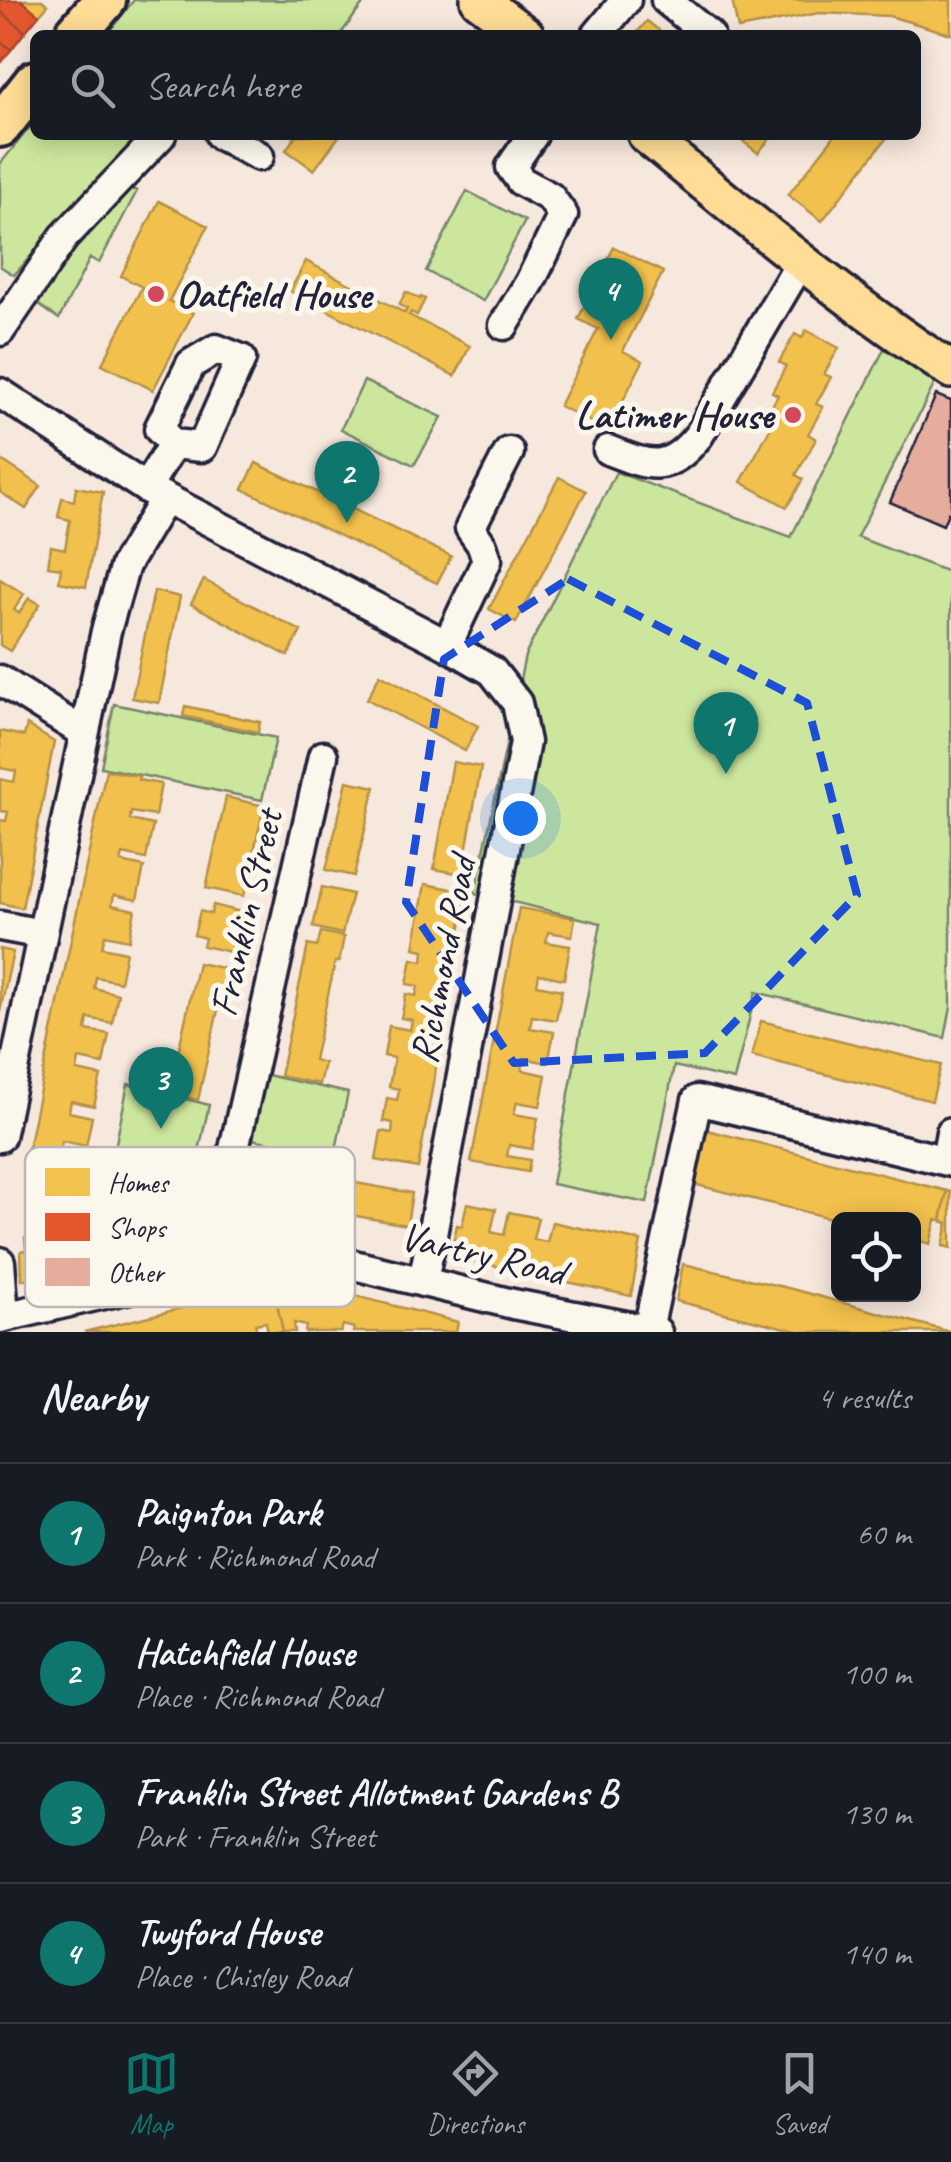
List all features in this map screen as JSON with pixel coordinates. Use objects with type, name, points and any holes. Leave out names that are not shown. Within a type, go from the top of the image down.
[{"type":"highway","points":[[79,30],[105,0]]},
{"type":"highway","points":[[0,126],[30,88]]},
{"type":"main road","points":[[480,0],[519,30]]},
{"type":"main road","points":[[652,140],[800,262],[951,370]]},
{"type":"street","points":[[601,30],[626,0]]},
{"type":"street","points":[[666,0],[703,30]]},
{"type":"street","points":[[0,330],[64,236],[156,140]]},
{"type":"street","points":[[229,140],[259,156]]},
{"type":"street","points":[[504,325],[563,215],[550,197],[521,181],[510,167],[529,140]]},
{"type":"street","points":[[608,450],[647,465],[685,452],[699,435],[800,262]]},
{"type":"street","name":"Richmond Road","points":[[0,392],[156,493],[492,671],[517,703],[525,742],[423,1282]]},
{"type":"street","points":[[0,1138],[106,631],[125,565],[173,444]]},
{"type":"street","points":[[447,645],[487,560],[470,528],[509,452]]},
{"type":"street","points":[[0,680],[84,733]]},
{"type":"street","name":"Franklin Street","points":[[234,1147],[323,756]]},
{"type":"street","points":[[0,926],[42,934]]},
{"type":"street","points":[[652,1331],[698,1100],[949,1151]]},
{"type":"street","points":[[0,1262],[2,1318]]},
{"type":"street","name":"Vartry Road","points":[[355,1265],[513,1304],[652,1331]]},
{"type":"street","name":"Vartry Road","points":[[2,1318],[49,1307]]},
{"type":"highlighted area","points":[[568,579],[807,703],[857,895],[705,1053],[514,1063],[406,902],[444,659]]},
{"type":"green space","points":[[134,0],[366,0],[344,30],[110,30]]},
{"type":"green space","points":[[30,127],[30,140],[135,140],[14,275],[0,266],[0,164]]},
{"type":"green space","points":[[131,189],[137,191],[99,263],[90,258],[59,319],[36,303],[71,254]]},
{"type":"green space","points":[[467,191],[525,221],[483,301],[426,271]]},
{"type":"green space","points":[[886,345],[935,383],[857,537],[951,573],[951,1007],[945,1038],[756,992],[734,1080],[674,1066],[647,1203],[552,1184],[601,923],[475,893],[525,656],[616,472],[791,537]]},
{"type":"green space","points":[[364,381],[442,417],[414,465],[341,429]]},
{"type":"green space","points":[[114,704],[276,738],[262,800],[101,767]]},
{"type":"green space","points":[[267,1075],[348,1093],[336,1147],[296,1147],[251,1139]]},
{"type":"green space","points":[[128,1084],[209,1105],[200,1147],[115,1147]]},
{"type":"building: Homes","points":[[21,0],[42,0],[48,5],[39,15]]},
{"type":"building: Homes","points":[[732,0],[951,0],[951,34],[889,16],[819,13],[738,29]]},
{"type":"building: Homes","points":[[647,21],[659,30],[639,30]]},
{"type":"building: Homes","points":[[293,140],[336,140],[314,170],[286,150]]},
{"type":"building: Homes","points":[[741,140],[769,140],[758,153]]},
{"type":"building: Homes","points":[[831,140],[885,140],[822,221],[788,195]]},
{"type":"building: Homes","name":"Oatfield House","points":[[159,201],[208,226],[169,301],[193,313],[153,390],[102,364],[142,287],[121,276]]},
{"type":"building: Homes","points":[[614,247],[663,272],[623,351],[643,361],[608,430],[559,406],[598,329],[578,319]]},
{"type":"building: Homes","points":[[306,261],[405,313],[407,309],[399,305],[406,292],[425,299],[417,315],[409,315],[470,346],[455,376],[290,291]]},
{"type":"building: Homes","name":"Latimer House","points":[[806,330],[839,348],[824,374],[831,377],[816,404],[823,407],[808,434],[816,439],[796,475],[803,479],[787,507],[741,482],[771,427],[763,423],[778,395],[772,392],[786,366],[779,362],[795,334],[802,338]]},
{"type":"building: Homes","points":[[0,459],[41,486],[26,509],[0,492]]},
{"type":"building: Homes","points":[[256,463],[451,556],[437,583],[243,489]]},
{"type":"building: Homes","points":[[559,477],[586,491],[516,623],[489,609]]},
{"type":"building: Homes","points":[[76,487],[103,492],[86,587],[59,582],[61,568],[48,566],[51,546],[65,549],[70,520],[58,517],[62,498],[74,501]]},
{"type":"building: Homes","points":[[0,579],[24,594],[14,610],[19,613],[29,598],[40,604],[10,651],[0,645]]},
{"type":"building: Homes","points":[[204,580],[301,631],[288,656],[191,604]]},
{"type":"building: Homes","points":[[154,591],[180,597],[159,703],[132,698]]},
{"type":"building: Homes","points":[[380,674],[478,726],[465,751],[367,699]]},
{"type":"building: Homes","points":[[185,706],[260,722],[258,732],[183,716]]},
{"type":"building: Homes","points":[[27,725],[54,742],[22,908],[0,903],[0,820],[6,821],[8,812],[0,811],[0,779],[14,782],[16,771],[0,768],[0,731],[24,736]]},
{"type":"building: Homes","points":[[453,762],[481,767],[462,874],[434,869]]},
{"type":"building: Homes","points":[[106,770],[139,776],[138,780],[161,784],[155,816],[131,812],[130,820],[153,825],[146,859],[123,854],[121,862],[144,867],[137,900],[114,895],[112,905],[135,910],[129,940],[105,935],[102,947],[126,952],[120,982],[96,977],[94,988],[118,994],[112,1023],[88,1018],[86,1030],[109,1034],[103,1064],[79,1059],[77,1071],[101,1076],[94,1106],[71,1101],[69,1112],[92,1117],[86,1146],[62,1141],[61,1147],[28,1147]]},
{"type":"building: Homes","points":[[347,781],[375,787],[354,876],[326,870]]},
{"type":"building: Homes","points":[[226,797],[264,806],[244,896],[206,888]]},
{"type":"building: Homes","points":[[425,884],[467,892],[418,1168],[376,1160],[381,1131],[392,1133],[393,1123],[383,1121],[387,1098],[397,1100],[399,1089],[389,1087],[394,1058],[384,1056],[389,1026],[410,1030],[412,1020],[401,1018],[406,994],[416,996],[418,986],[407,984],[412,959],[423,961],[424,950],[414,948]]},
{"type":"building: Homes","points":[[322,887],[352,894],[342,934],[313,927]]},
{"type":"building: Homes","points":[[213,905],[241,912],[231,952],[203,946],[205,938],[194,935],[200,911],[211,914]]},
{"type":"building: Homes","points":[[519,908],[575,918],[572,936],[548,932],[546,942],[570,946],[564,979],[539,974],[537,985],[562,990],[556,1020],[532,1016],[530,1028],[554,1032],[548,1063],[524,1058],[522,1070],[546,1075],[540,1106],[517,1102],[514,1114],[538,1118],[532,1149],[509,1145],[507,1156],[530,1160],[528,1172],[471,1162]]},
{"type":"building: Homes","points":[[321,932],[344,937],[314,1060],[324,1063],[319,1084],[280,1076],[308,945],[317,947]]},
{"type":"building: Homes","points":[[0,949],[13,952],[0,1012]]},
{"type":"building: Homes","points":[[198,963],[227,969],[198,1100],[169,1093]]},
{"type":"building: Homes","points":[[761,1021],[941,1065],[932,1101],[752,1056]]},
{"type":"building: Homes","points":[[707,1130],[947,1191],[941,1221],[936,1220],[930,1244],[921,1241],[921,1212],[831,1212],[831,1218],[693,1184]]},
{"type":"building: Homes","points":[[355,1183],[412,1193],[407,1225],[355,1216]]},
{"type":"building: Homes","points":[[947,1191],[951,1192],[951,1248],[943,1246],[948,1223],[941,1221]]},
{"type":"building: Homes","points":[[467,1203],[496,1209],[491,1232],[504,1235],[509,1212],[538,1218],[533,1239],[547,1242],[552,1222],[641,1241],[631,1296],[450,1256]]},
{"type":"building: Homes","points":[[25,1250],[22,1280],[21,1251]]},
{"type":"building: Homes","points":[[683,1264],[951,1332],[802,1332],[676,1301]]},
{"type":"building: Homes","points":[[355,1296],[458,1322],[456,1332],[353,1332],[354,1328],[343,1325],[341,1332],[305,1332],[306,1326],[294,1323],[295,1332],[283,1332],[278,1307],[355,1307]]},
{"type":"building: Homes","points":[[187,1307],[278,1307],[283,1332],[268,1332],[266,1322],[255,1324],[257,1332],[84,1332]]},
{"type":"building: Shops","points":[[0,0],[21,0],[39,15],[25,32],[0,11]]},
{"type":"building: Shops","points":[[0,11],[25,32],[11,50],[0,41]]},
{"type":"building: Shops","points":[[0,41],[11,50],[0,63]]},
{"type":"building: Other","points":[[936,395],[951,401],[951,515],[948,513],[943,525],[890,502]]},
{"type":"place","name":"Oatfield House","points":[[156,294]]},
{"type":"place","name":"Twyford House","points":[[611,340]]},
{"type":"place","name":"Latimer House","points":[[793,415]]},
{"type":"place","name":"Hatchfield House","points":[[347,523]]},
{"type":"place","name":"Paignton Park","points":[[726,774]]},
{"type":"place","name":"Franklin Street Allotment Gardens B","points":[[161,1129]]}]
